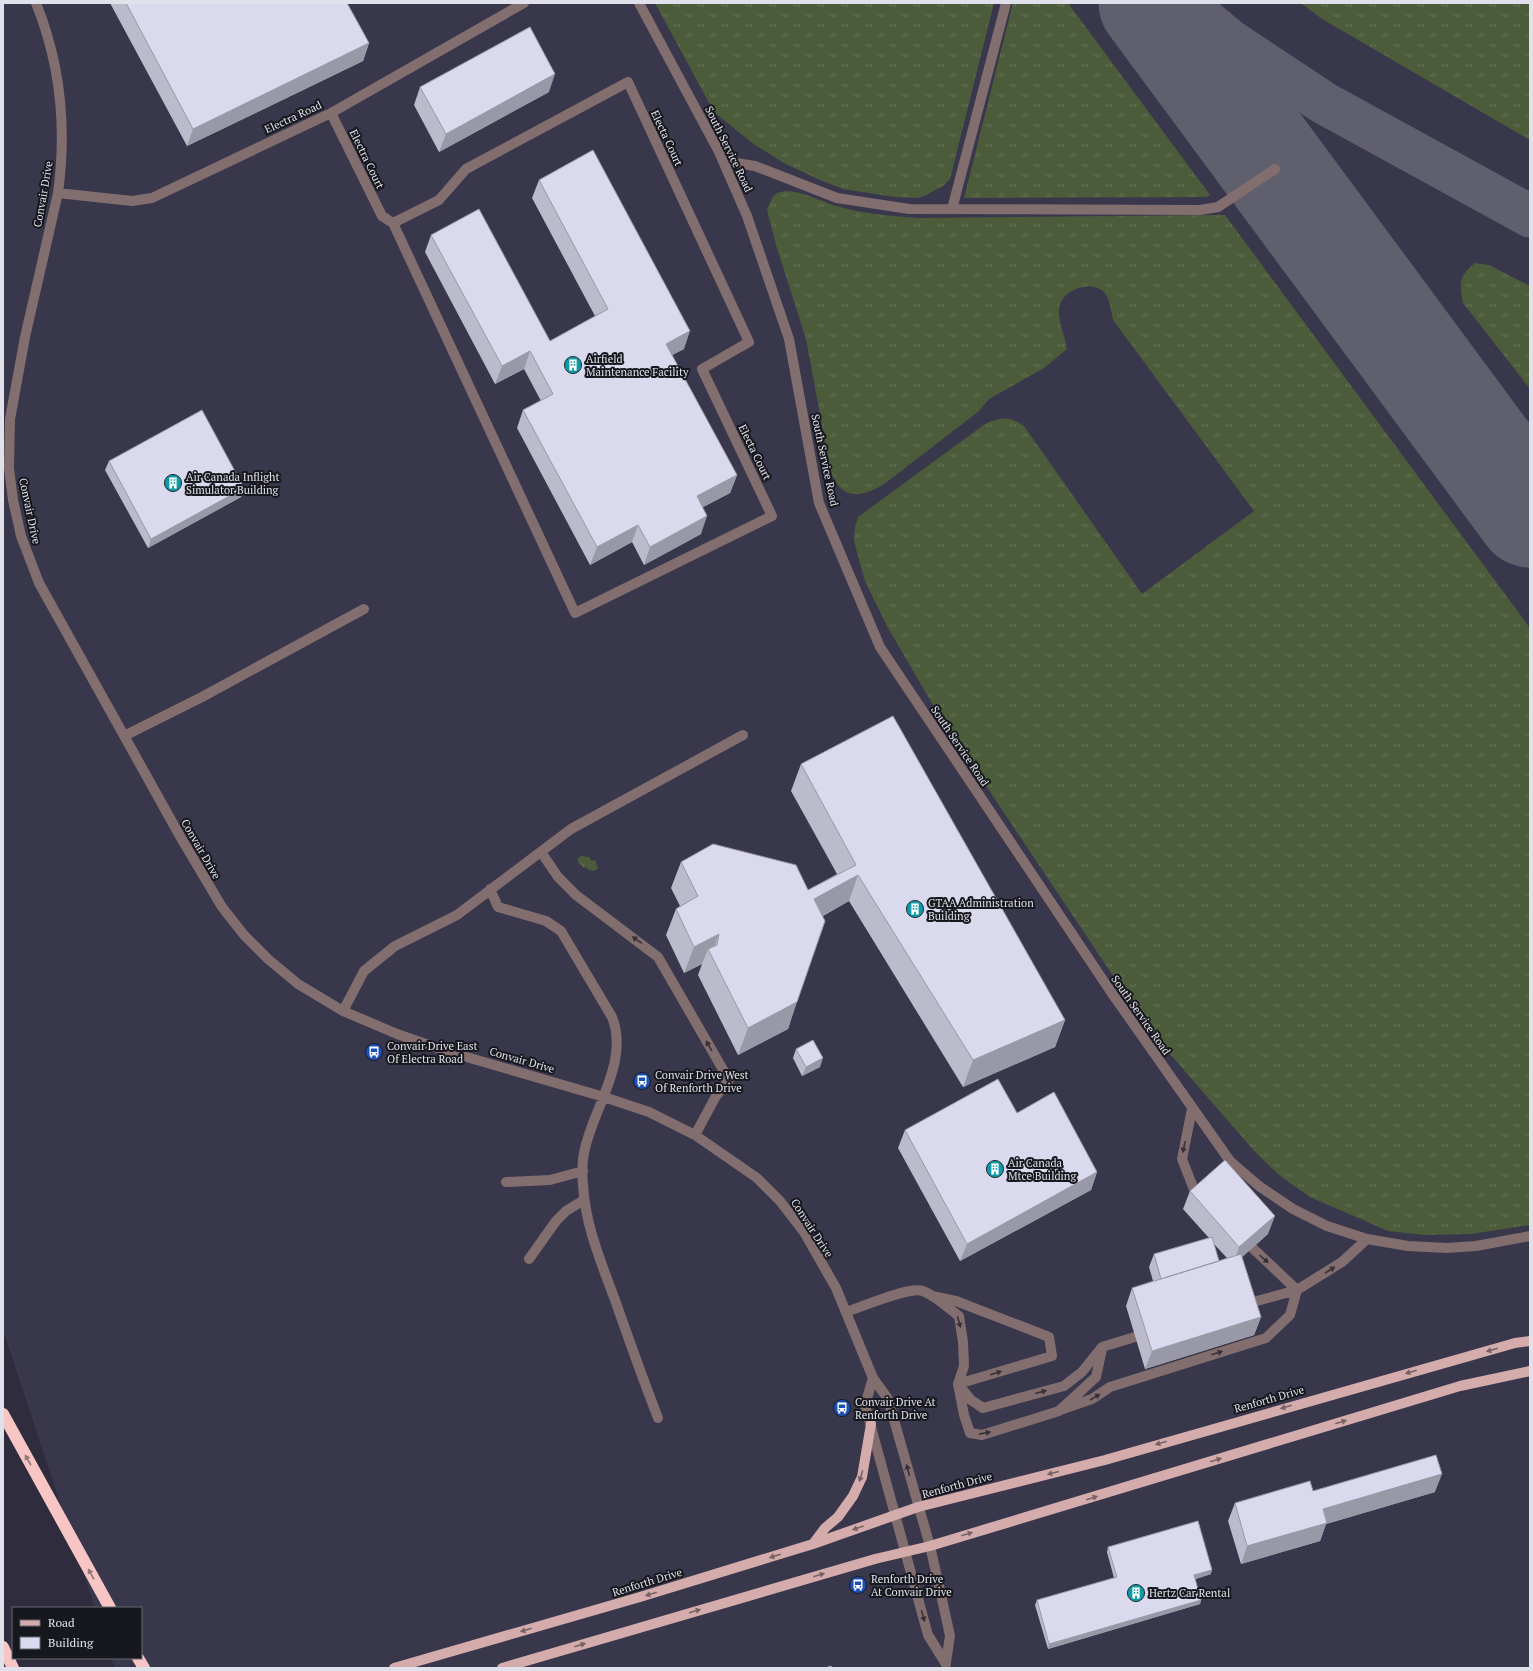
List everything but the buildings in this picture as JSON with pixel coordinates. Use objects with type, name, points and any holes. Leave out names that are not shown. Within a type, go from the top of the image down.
[{"type":"highway","points":[[3,1414],[109,1607]]},
{"type":"highway","points":[[3,1647],[13,1668]]},
{"type":"highway","points":[[139,1659],[144,1668]]},
{"type":"main road","name":"Renforth Drive","points":[[394,1668],[640,1597],[813,1544],[918,1508],[1105,1460],[1500,1347],[1530,1341]]},
{"type":"main road","points":[[502,1668],[904,1551],[930,1546],[1460,1386],[1530,1371]]},
{"type":"main road","points":[[813,1544],[825,1528],[838,1517],[853,1496],[862,1477],[871,1424]]},
{"type":"street","name":"Convair Drive","points":[[36,3],[50,40],[59,82],[63,133],[62,162],[58,193],[16,377],[10,433],[9,468],[13,500],[21,536],[39,583],[181,838],[218,900],[244,935],[268,959],[298,984],[343,1011],[397,1034],[649,1112],[694,1135],[757,1178],[780,1201],[804,1232],[836,1288],[873,1378],[888,1399],[930,1546],[950,1636],[947,1665]]},
{"type":"street","name":"Electra Road","points":[[58,193],[115,200],[143,200],[331,112],[524,3]]},
{"type":"street","name":"South Service Road","points":[[639,3],[723,161],[747,216],[789,339],[819,502],[880,647],[1111,992],[1230,1161],[1258,1186],[1293,1209],[1327,1226],[1367,1239],[1408,1246],[1446,1248],[1476,1246],[1530,1236]]},
{"type":"street","points":[[952,209],[1006,3]]},
{"type":"street","name":"Electa Court","points":[[628,82],[749,342],[702,369],[772,516],[575,613],[393,223],[439,200],[466,169],[628,82]]},
{"type":"street","name":"Electra Court","points":[[331,112],[382,216],[393,223]]},
{"type":"street","points":[[723,161],[755,166],[837,198],[909,209],[1200,210],[1218,207],[1275,169]]},
{"type":"street","points":[[124,736],[202,697],[364,609]]},
{"type":"street","points":[[343,1011],[364,971],[395,946],[457,915],[571,829],[743,735]]},
{"type":"street","points":[[541,852],[558,877],[576,895],[658,957],[729,1080],[716,1096],[694,1135]]},
{"type":"street","points":[[490,889],[498,907],[546,921],[561,931],[612,1017],[617,1029],[618,1044],[604,1097],[584,1154],[584,1200],[586,1215],[596,1250],[658,1418]]},
{"type":"street","points":[[1192,1108],[1182,1159],[1195,1192],[1210,1206]]},
{"type":"street","points":[[506,1182],[550,1180],[583,1171]]},
{"type":"street","points":[[530,1259],[556,1221],[566,1211],[584,1200]]},
{"type":"street","points":[[1236,1232],[1297,1290]]},
{"type":"street","points":[[1230,1309],[1297,1290],[1342,1262],[1367,1239]]},
{"type":"street","points":[[846,1312],[877,1302],[888,1296],[922,1290],[959,1316],[963,1342],[964,1366],[958,1384],[964,1415],[970,1433],[982,1435],[1092,1399],[1110,1387],[1266,1338],[1290,1315],[1297,1290]]},
{"type":"street","points":[[932,1296],[956,1301],[1049,1337],[1052,1356],[958,1384]]},
{"type":"street","points":[[958,1384],[971,1400],[983,1408],[1064,1386],[1082,1372],[1102,1347],[1157,1330]]},
{"type":"street","points":[[1059,1411],[1096,1377],[1102,1347]]},
{"type":"street","name":"Convair Drive","points":[[873,1378],[866,1405],[904,1551],[928,1635],[947,1665]]},
{"type":"shaded area","points":[[3,3],[1530,3],[1530,1667],[115,1668],[111,1659],[142,1659],[142,1607],[95,1607],[3,1330]]},
{"type":"green space","points":[[655,3],[994,3],[950,179],[943,186],[924,196],[917,198],[895,197],[843,189],[784,163],[755,145],[714,112]]},
{"type":"green space","points":[[1013,3],[1068,3],[1210,195],[1206,197],[964,198]]},
{"type":"green space","points":[[1301,3],[1530,3],[1530,140],[1322,19]]},
{"type":"green space","points":[[792,191],[833,205],[850,209],[919,218],[1225,215],[1530,628],[1530,1225],[1471,1234],[1425,1235],[1388,1231],[1310,1197],[1280,1176],[1256,1153],[1150,1031],[940,717],[888,628],[865,581],[854,541],[855,527],[858,517],[985,424],[1001,419],[1014,420],[1024,426],[1142,594],[1254,511],[1113,320],[1110,304],[1103,291],[1097,288],[1083,287],[1070,292],[1065,297],[1059,309],[1067,349],[1044,368],[989,399],[979,411],[883,485],[865,493],[850,493],[844,491],[839,486],[830,468],[806,339],[776,245],[767,210],[772,198],[777,193]]},
{"type":"green space","points":[[1475,263],[1489,265],[1530,286],[1530,389],[1463,303],[1461,285],[1463,276]]},
{"type":"green space","points":[[581,856],[589,857],[592,861],[595,860],[598,868],[594,871],[589,870],[586,867],[584,868],[578,862],[578,858]]},
{"type":"taxiway","points":[[1185,3],[1229,40],[1324,103],[1530,216]]},
{"type":"taxiway","points":[[1516,495],[1530,512]]},
{"type":"runway","points":[[1152,3],[1530,514]]},
{"type":"place","name":"Airfield Maintenance Facility","points":[[573,365]]},
{"type":"place","name":"Air Canada Inflight Simulator Building","points":[[173,483]]},
{"type":"place","name":"GTAA Administration Building","points":[[915,909]]},
{"type":"place","name":"Convair Drive East Of Electra Road","points":[[374,1052]]},
{"type":"place","name":"Convair Drive West Of Renforth Drive","points":[[642,1081]]},
{"type":"place","name":"Air Canada Mtce Building","points":[[995,1169]]},
{"type":"place","name":"Convair Drive At Renforth Drive","points":[[842,1408]]},
{"type":"place","name":"Renforth Drive At Convair Drive","points":[[858,1585]]},
{"type":"place","name":"Hertz Car Rental","points":[[1136,1593]]}]
